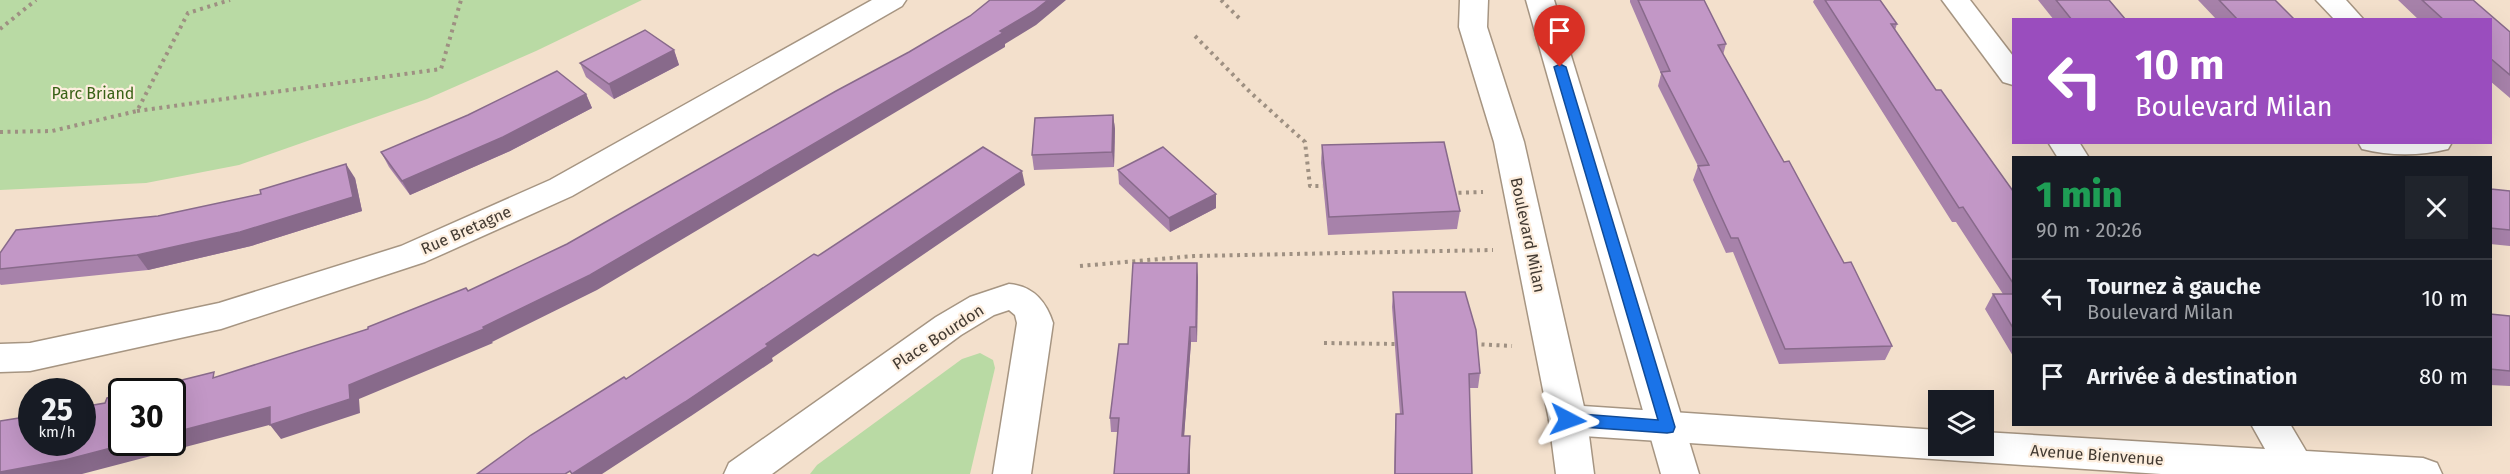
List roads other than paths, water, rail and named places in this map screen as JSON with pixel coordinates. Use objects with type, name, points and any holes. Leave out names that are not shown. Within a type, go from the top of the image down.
[{"type":"street","name":"Rue Bretagne","points":[[0,358],[30,357],[221,316],[413,254],[561,188],[892,0]]},
{"type":"street","name":"Boulevard Milan","points":[[1474,0],[1473,27],[1509,142],[1568,420],[1575,474]]},
{"type":"street","points":[[1540,0],[1680,474]]},
{"type":"street","points":[[1956,0],[2012,75]]},
{"type":"street","points":[[2330,0],[2349,18]]},
{"type":"street","points":[[2405,144],[2426,144]]},
{"type":"street","name":"Place Bourdon","points":[[743,474],[942,331],[983,307],[1010,297],[1020,299],[1026,304],[1033,313],[1035,324],[1012,474]]},
{"type":"street","points":[[1568,420],[1928,444]]},
{"type":"street","points":[[2271,426],[2295,467]]},
{"type":"street","name":"Avenue Bienvenue","points":[[1994,449],[2423,474]]},
{"type":"park label","name":"Parc Briand","points":[[93,93]]}]
